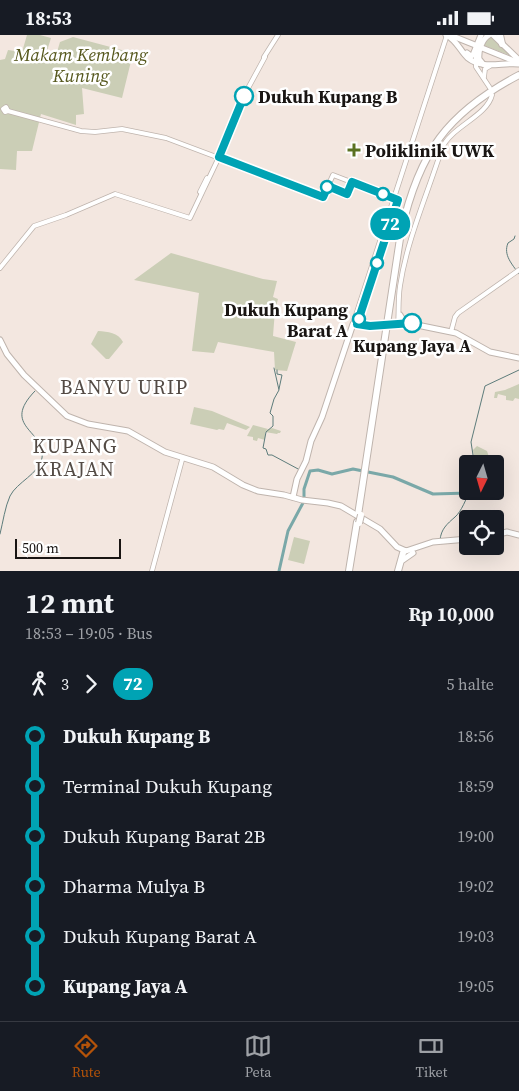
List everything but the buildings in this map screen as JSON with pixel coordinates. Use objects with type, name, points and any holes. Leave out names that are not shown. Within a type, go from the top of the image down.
[{"type":"highway","points":[[494,35],[502,44]]},
{"type":"highway","points":[[351,571],[402,242],[416,190],[430,158],[451,127],[475,104],[519,76]]},
{"type":"highway","points":[[400,571],[404,554]]},
{"type":"main road","points":[[446,35],[453,39],[473,60],[486,65],[519,62]]},
{"type":"main road","points":[[450,35],[475,44],[456,35]]},
{"type":"main road","points":[[462,50],[473,56],[483,35]]},
{"type":"main road","points":[[486,65],[479,61],[478,56],[484,39],[494,35]]},
{"type":"main road","points":[[502,44],[519,62]]},
{"type":"main road","points":[[482,47],[519,62]]},
{"type":"main road","points":[[399,324],[400,315]]},
{"type":"main road","points":[[293,497],[297,479],[306,461],[311,441],[321,419],[355,324],[432,326],[466,334],[484,347],[519,357]]},
{"type":"main road","points":[[0,340],[7,354],[36,389]]},
{"type":"main road","points":[[0,345],[22,377],[62,413],[90,426],[123,432],[161,452],[182,460],[207,466],[251,491],[341,507],[380,529],[404,554]]},
{"type":"main road","points":[[90,426],[128,431],[165,452],[207,466],[258,491],[293,497],[303,501]]},
{"type":"main road","points":[[328,504],[376,529],[404,554]]},
{"type":"main road","points":[[504,533],[507,532],[519,537]]},
{"type":"main road","points":[[404,554],[432,545],[459,542]]},
{"type":"street","points":[[0,268],[34,226],[118,194],[189,217],[218,157],[240,104],[278,35]]},
{"type":"street","points":[[355,324],[396,199],[446,35]]},
{"type":"street","points":[[473,60],[483,35]]},
{"type":"street","points":[[473,60],[478,71],[485,78]]},
{"type":"street","points":[[473,60],[478,71]]},
{"type":"street","points":[[473,60],[490,88]]},
{"type":"street","points":[[485,78],[486,68],[495,65]]},
{"type":"street","points":[[399,324],[400,287],[408,251],[443,144],[488,104],[492,95]]},
{"type":"street","points":[[4,109],[81,131],[122,129],[166,138],[323,197],[333,175],[396,199]]},
{"type":"street","points":[[328,186],[347,194],[352,182]]},
{"type":"street","points":[[451,331],[458,313],[518,271]]},
{"type":"street","points":[[398,307],[400,315]]},
{"type":"street","points":[[152,571],[182,460]]},
{"type":"green space","name":"Makam Kembang Kuning","points":[[27,35],[40,35],[51,38],[46,54],[54,62],[60,42],[73,37],[133,53],[122,98],[82,88],[84,114],[76,115],[76,125],[41,114],[32,151],[17,151],[16,170],[0,169],[0,60],[5,59],[8,50],[22,52]]},
{"type":"green space","points":[[489,37],[493,38],[511,56],[483,45]]},
{"type":"green space","points":[[171,253],[263,279],[277,281],[273,297],[278,299],[273,336],[296,342],[287,371],[275,370],[274,352],[218,342],[214,353],[192,351],[199,293],[134,280]]},
{"type":"green space","points":[[98,331],[116,334],[123,342],[109,359],[106,359],[91,344]]},
{"type":"green space","points":[[519,384],[519,399],[515,398],[513,401],[506,400],[506,396],[498,394],[497,398],[494,398],[495,392]]},
{"type":"green space","points":[[194,407],[212,411],[250,427],[246,430],[227,423],[224,430],[217,430],[190,424]]},
{"type":"green space","points":[[253,425],[268,429],[266,430],[272,428],[281,431],[277,434],[265,432],[265,440],[258,438],[257,441],[253,440],[253,437],[247,436]]},
{"type":"green space","points":[[477,446],[487,451],[488,455],[474,455],[473,450]]},
{"type":"green space","points":[[294,537],[310,541],[304,564],[288,560]]},
{"type":"waterway","points":[[515,236],[508,243],[507,255],[519,274]]},
{"type":"waterway","points":[[274,368],[279,390],[270,413],[273,416],[273,426],[266,432],[263,448],[266,449],[268,455],[272,455],[300,470]]},
{"type":"waterway","points":[[277,370],[277,374],[282,375],[279,389]]},
{"type":"waterway","points":[[473,455],[471,442],[485,386],[519,370]]},
{"type":"waterway","points":[[0,534],[10,496],[37,469],[42,458],[38,441],[27,428],[23,421],[22,413],[25,403],[35,391]]},
{"type":"waterway","points":[[279,571],[288,531],[304,501],[304,489],[310,471],[318,470],[332,474],[353,469],[393,477],[433,494],[459,493]]},
{"type":"waterway","points":[[440,540],[443,530],[457,515],[465,500]]},
{"type":"bus line","name":"72","points":[[244,96],[219,157],[323,197],[328,186],[347,194],[352,182],[398,200],[357,324],[370,326],[396,325],[404,322],[412,323]]},
{"type":"place","name":"Dukuh Kupang B","points":[[244,96]]},
{"type":"place","name":"Poliklinik UWK","points":[[354,150]]},
{"type":"place","name":"Dukuh Kupang Barat A","points":[[359,319]]},
{"type":"place","name":"Kupang Jaya A","points":[[412,323]]},
{"type":"district","name":"BANYU URIP","points":[[124,387]]},
{"type":"district","name":"KUPANG KRAJAN","points":[[75,458]]}]
